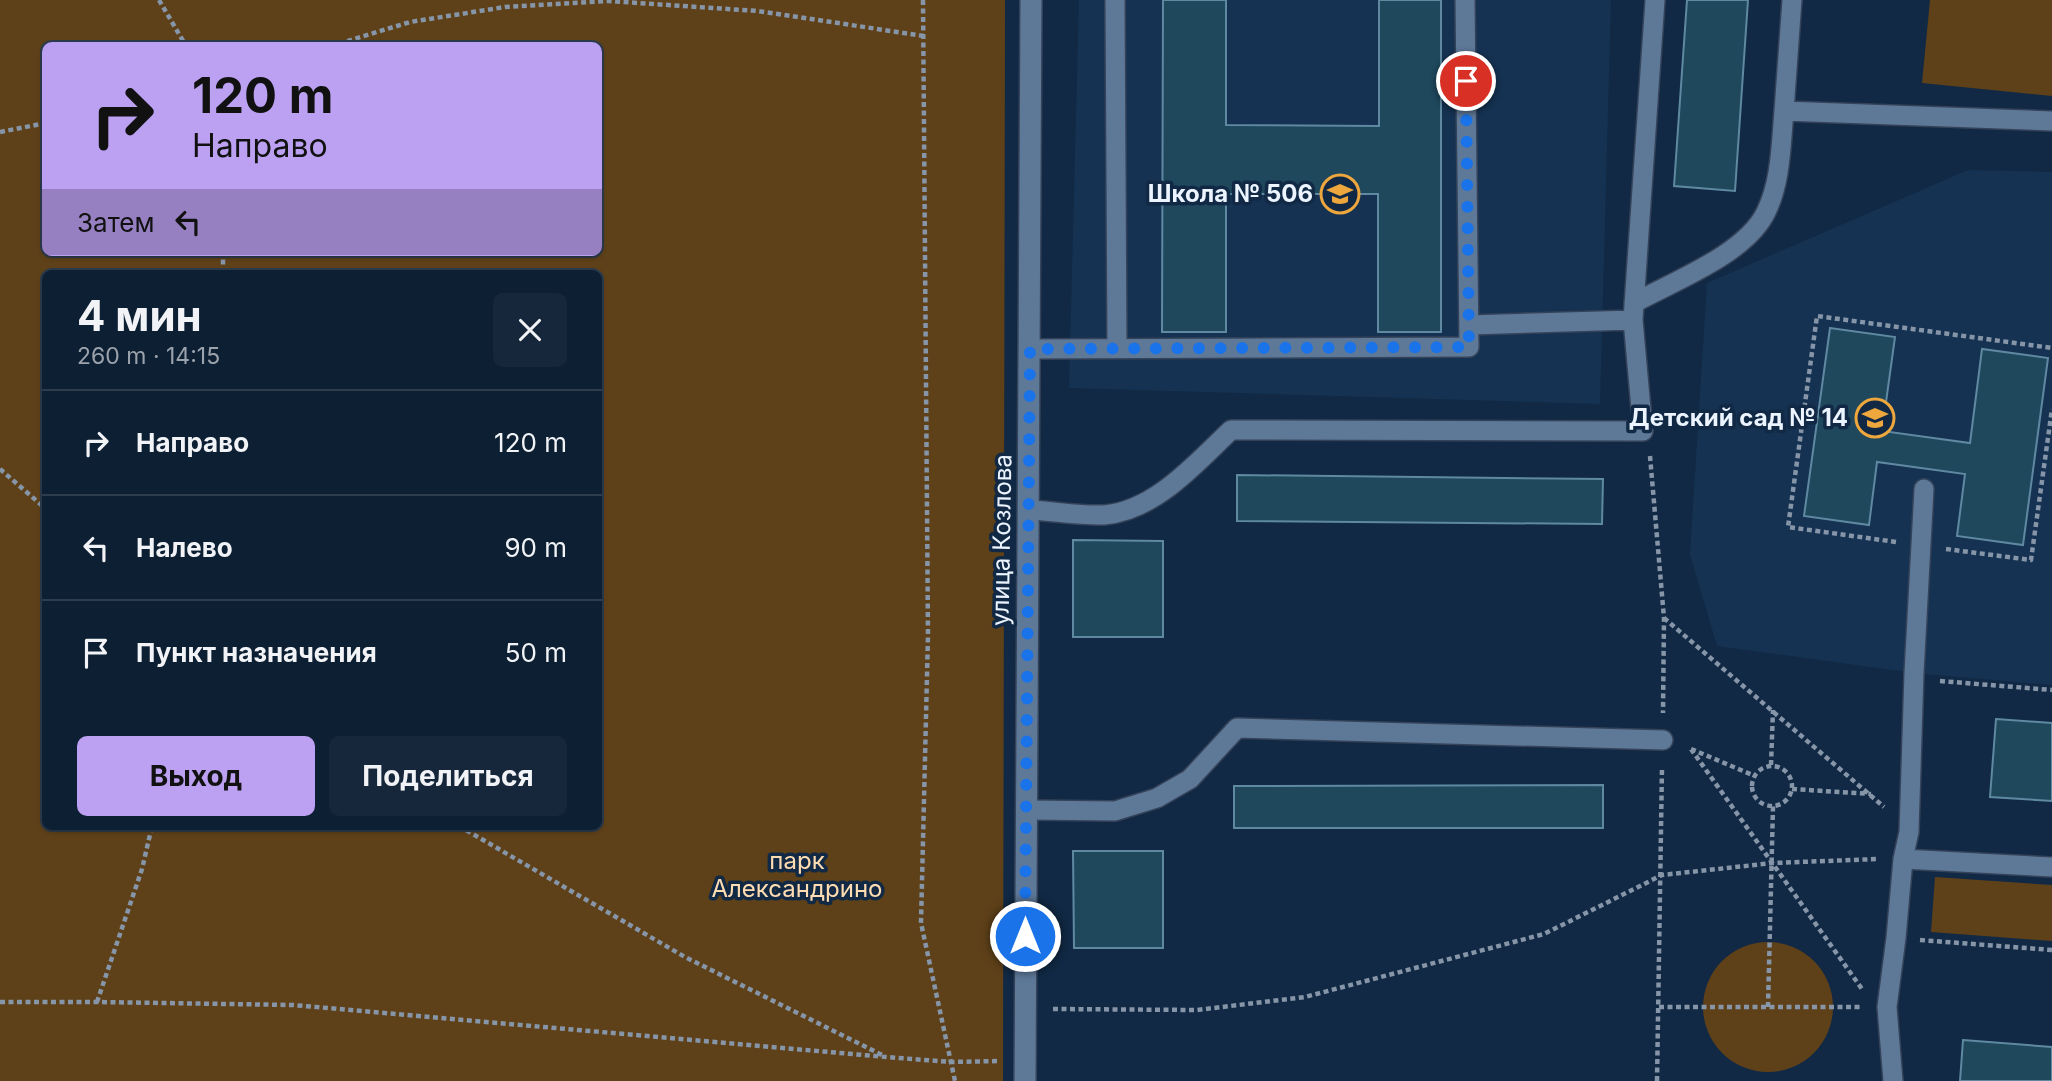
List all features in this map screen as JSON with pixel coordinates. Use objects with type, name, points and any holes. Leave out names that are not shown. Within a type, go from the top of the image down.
[{"type":"street","name":"улица Козлова","points":[[1025,1081],[1031,0]]},
{"type":"lane","points":[[1115,0],[1117,348]]},
{"type":"lane","points":[[1030,349],[1469,347],[1465,0]]},
{"type":"lane","points":[[1028,510],[1103,515],[1128,511],[1152,499],[1175,481],[1231,430],[1643,431],[1634,311],[1654,0]]},
{"type":"lane","points":[[1469,325],[1634,311],[1744,240],[1766,214],[1776,183],[1792,0]]},
{"type":"lane","points":[[1784,111],[2052,121]]},
{"type":"lane","points":[[1893,1081],[1887,1007],[1903,859],[1909,832],[1924,489]]},
{"type":"lane","points":[[1026,810],[1115,811],[1157,798],[1190,779],[1237,728],[1663,740]]},
{"type":"lane","points":[[1903,859],[2052,867]]},
{"type":"path","points":[[159,0],[184,42]]},
{"type":"path","points":[[923,0],[928,635],[921,923],[956,1081]]},
{"type":"path","points":[[344,42],[410,22],[506,7],[608,1],[758,11],[924,36]]},
{"type":"path","points":[[0,131],[42,124]]},
{"type":"path","points":[[2052,348],[1817,316],[1788,527],[2031,560],[2052,409]]},
{"type":"path","points":[[0,469],[42,506]]},
{"type":"path","points":[[1664,618],[1871,794],[1909,832]]},
{"type":"path","points":[[1914,679],[2052,690]]},
{"type":"path","points":[[1772,765],[1773,710]]},
{"type":"path","points":[[1755,776],[1691,749],[1866,996]]},
{"type":"path","points":[[1772,765],[1785,770],[1792,782],[1792,789],[1785,800],[1773,806],[1760,802],[1753,790],[1755,776],[1772,765]]},
{"type":"path","points":[[1792,789],[1871,794]]},
{"type":"path","points":[[1768,1007],[1773,806]]},
{"type":"path","points":[[97,1002],[142,869],[151,830]]},
{"type":"path","points":[[466,830],[685,957],[886,1057]]},
{"type":"path","points":[[1052,1009],[1197,1010],[1305,997],[1544,934],[1662,875],[1773,863],[1903,859]]},
{"type":"path","points":[[1896,938],[2052,950]]},
{"type":"path","points":[[0,1002],[293,1005],[886,1057],[951,1062],[1004,1061]]},
{"type":"path","points":[[1659,1007],[1864,1007]]},
{"type":"shaded area","name":"Школа № 506","points":[[1079,0],[1611,0],[1600,404],[1069,388]]},
{"type":"shaded area","name":"Детский сад № 14","points":[[1968,170],[2052,172],[2052,685],[1914,673],[1717,646],[1690,554],[1707,283]]},
{"type":"green space","name":"парк Александрино","points":[[0,0],[1005,0],[1003,1081],[0,1081]]},
{"type":"green space","points":[[1930,0],[2052,0],[2052,96],[1922,83]]},
{"type":"green space","points":[[1935,877],[2052,885],[2052,941],[1931,932]]},
{"type":"green space","points":[[1768,942],[1793,947],[1814,961],[1828,982],[1833,1007],[1828,1032],[1814,1053],[1793,1067],[1768,1072],[1743,1067],[1722,1053],[1708,1032],[1703,1007],[1708,982],[1722,961],[1743,947]]},
{"type":"building","points":[[1163,0],[1226,0],[1226,125],[1379,126],[1379,0],[1441,0],[1441,332],[1378,332],[1378,194],[1226,194],[1226,332],[1162,332]]},
{"type":"building","points":[[1687,0],[1748,0],[1735,191],[1674,186]]},
{"type":"building","points":[[1830,328],[1895,337],[1882,431],[1970,443],[1982,349],[2048,358],[2023,545],[1957,536],[1965,474],[1877,462],[1869,525],[1804,516]]},
{"type":"building","points":[[1237,475],[1603,479],[1602,524],[1237,521]]},
{"type":"building","points":[[1073,540],[1163,541],[1163,637],[1073,637]]},
{"type":"building","points":[[1996,719],[2052,723],[2052,801],[1990,797]]},
{"type":"building","points":[[1603,785],[1603,828],[1234,828],[1234,786]]},
{"type":"building","points":[[1073,851],[1163,851],[1163,948],[1074,948]]},
{"type":"building","points":[[1963,1040],[2052,1047],[2052,1081],[1960,1081]]},
{"type":"place","name":"Школа № 506","points":[[1340,194]]},
{"type":"place","name":"Детский сад № 14","points":[[1875,418]]},
{"type":"route","points":[[1025,936],[1030,349],[1469,347],[1466,81]]}]
